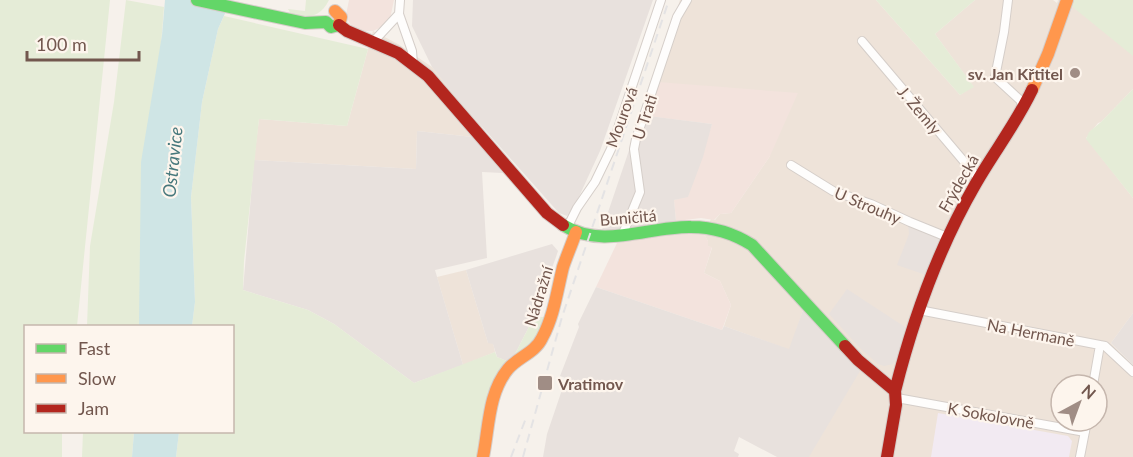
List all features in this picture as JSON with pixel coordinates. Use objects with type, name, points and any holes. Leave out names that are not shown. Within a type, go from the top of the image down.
[{"type":"main road","name":"Buničitá","points":[[197,0],[305,23],[326,22],[331,27],[339,25],[413,64],[444,93],[547,213],[572,230],[605,238],[696,227],[723,231],[746,241],[758,251],[858,360],[896,394]]},
{"type":"main road","name":"Frýdecká","points":[[887,457],[896,394],[919,310],[947,237],[978,178],[1024,107],[1056,34],[1067,0]]},
{"type":"main road","points":[[326,22],[327,14],[336,6],[341,17],[339,25]]},
{"type":"main road","name":"Nádražní","points":[[483,457],[489,410],[499,380],[509,366],[524,358],[540,344],[552,317],[572,230]]},
{"type":"street","points":[[400,0],[399,14],[412,51],[413,64]]},
{"type":"street","name":"Mourová","points":[[572,230],[577,208],[595,182],[612,146],[661,0]]},
{"type":"street","name":"U Trati","points":[[622,237],[640,192],[634,149],[636,139],[677,17],[687,0]]},
{"type":"street","points":[[1008,0],[995,77],[1020,100],[1024,107]]},
{"type":"street","points":[[373,42],[399,14]]},
{"type":"street","name":"J. Žemly","points":[[862,41],[978,178]]},
{"type":"street","name":"U Strouhy","points":[[791,165],[833,191],[871,204],[947,237]]},
{"type":"street","name":"Na Hermaně","points":[[919,310],[1100,345],[1109,349],[1133,372]]},
{"type":"street","points":[[1095,373],[1100,345]]},
{"type":"street","name":"K Sokolovně","points":[[896,394],[1049,425]]},
{"type":"street","points":[[1080,457],[1084,433]]},
{"type":"shaded area","points":[[349,0],[394,0],[390,19],[384,26],[373,31],[363,31],[354,27],[346,15]]},
{"type":"shaded area","points":[[413,0],[653,0],[600,151],[577,201],[567,216],[559,213],[460,102],[432,67],[412,26]]},
{"type":"shaded area","points":[[680,0],[876,0],[960,95],[973,86],[935,34],[975,0],[1053,0],[1057,3],[1058,0],[1133,0],[1133,89],[1086,138],[1133,198],[1133,313],[1111,343],[1133,365],[1133,457],[809,457],[803,310],[790,350],[724,326],[731,305],[720,281],[704,273],[712,248],[708,246],[704,234],[711,219],[715,220],[720,214],[731,213],[770,156],[658,82],[658,67]]},
{"type":"shaded area","points":[[373,31],[398,44],[432,67],[482,127],[473,137],[417,131],[416,169],[254,160],[259,119],[347,126]]},
{"type":"shaded area","points":[[658,82],[798,93],[770,156],[731,213],[720,214],[714,220],[701,218],[676,221],[674,200],[688,196],[712,124],[647,116]]},
{"type":"shaded area","points":[[641,115],[712,124],[703,157],[688,197],[674,200],[676,221],[628,230],[602,230]]},
{"type":"shaded area","points":[[417,131],[473,137],[503,173],[482,172],[487,258],[435,270],[463,365],[414,383],[334,324],[308,310],[243,290],[254,160],[416,169]]},
{"type":"shaded area","points":[[908,224],[941,237],[926,275],[897,265],[909,234]]},
{"type":"shaded area","points":[[689,232],[704,234],[708,246],[712,247],[704,273],[720,281],[731,305],[722,330],[596,287],[617,243]]},
{"type":"shaded area","points":[[552,244],[558,251],[534,317],[515,354],[507,361],[497,357],[493,344],[488,343],[466,270]]},
{"type":"shaded area","points":[[466,270],[488,343],[493,343],[495,352],[463,365],[437,277]]},
{"type":"shaded area","points":[[596,287],[722,330],[724,326],[789,349],[803,310],[860,371],[809,457],[777,457],[739,437],[734,451],[739,454],[738,457],[543,457],[547,434],[566,378],[560,376],[579,327],[578,324]]},
{"type":"shaded area","points":[[847,289],[905,327],[897,359],[893,364],[884,366],[878,364],[829,314]]},
{"type":"shaded area","points":[[1133,313],[1133,365],[1111,343]]},
{"type":"shaded area","points":[[938,413],[1068,436],[1072,441],[1069,457],[931,457]]},
{"type":"green space","points":[[0,0],[110,0],[77,325],[24,325],[24,433],[62,433],[62,457],[0,457]]},
{"type":"green space","points":[[126,0],[164,7],[139,325],[87,325],[90,246],[114,102]]},
{"type":"green space","points":[[306,0],[329,0],[322,10],[314,15],[292,16],[288,9],[305,11]]},
{"type":"green space","points":[[876,0],[975,0],[935,34],[974,87],[960,95]]},
{"type":"green space","points":[[1071,0],[1133,0],[1133,56],[1069,4]]},
{"type":"green space","points":[[224,16],[368,49],[347,126],[259,119],[243,290],[308,310],[334,324],[414,383],[495,352],[497,357],[507,361],[515,354],[534,317],[552,317],[540,343],[499,380],[483,457],[176,457],[179,433],[234,433],[234,325],[192,325],[195,302],[191,197],[202,102],[218,29]]},
{"type":"green space","points":[[1133,89],[1133,198],[1086,139],[1089,132]]},
{"type":"green space","points":[[83,433],[134,433],[132,457],[82,457]]},
{"type":"water","name":"Ostravice","points":[[165,0],[231,0],[218,29],[202,102],[191,197],[195,302],[192,325],[139,325],[141,162],[162,35]]},
{"type":"water","points":[[134,433],[179,433],[176,457],[132,457]]},
{"type":"railway","points":[[523,457],[562,317],[669,0]]},
{"type":"railway","points":[[511,457],[526,418]]},
{"type":"traffic: fast","points":[[197,0],[305,23],[326,22],[331,27],[339,25]]},
{"type":"traffic: fast","points":[[563,225],[594,236],[699,227],[738,237],[752,245],[845,346]]},
{"type":"traffic: slow","points":[[1032,90],[1048,54],[1067,0]]},
{"type":"traffic: slow","points":[[335,11],[341,17],[339,25]]},
{"type":"traffic: slow","points":[[483,457],[496,389],[508,369],[535,347],[542,338],[576,232]]},
{"type":"traffic: jam","points":[[339,25],[347,31],[398,53],[428,76],[547,213],[563,225]]},
{"type":"traffic: jam","points":[[895,391],[918,311],[949,234],[975,185],[1032,90]]},
{"type":"traffic: jam","points":[[845,346],[895,391],[896,405],[887,457]]},
{"type":"place","name":"sv. Jan Křtitel","points":[[1075,73]]},
{"type":"place","name":"Vratimov","points":[[545,383]]}]
